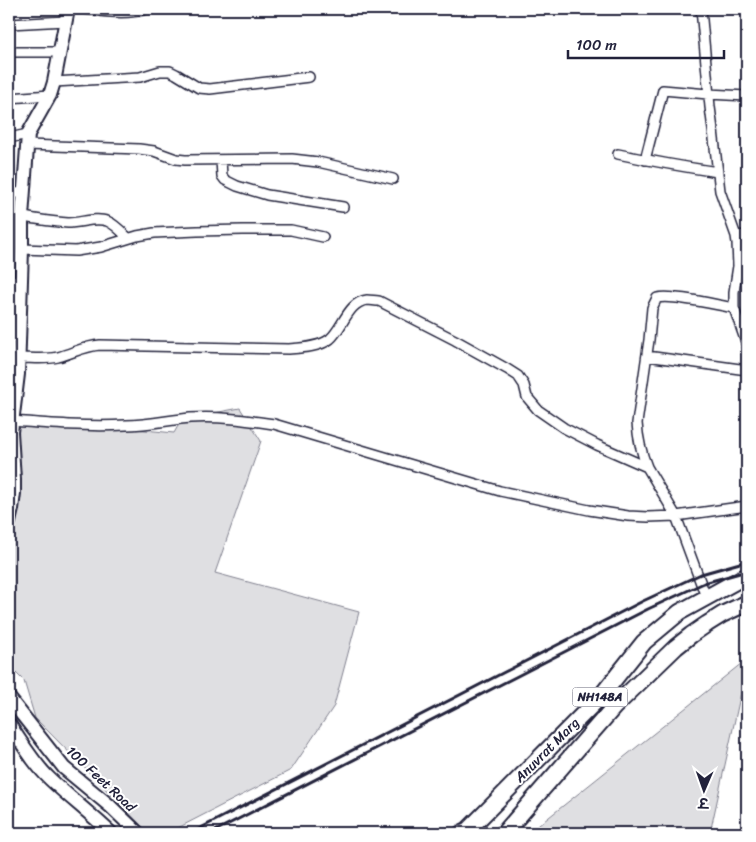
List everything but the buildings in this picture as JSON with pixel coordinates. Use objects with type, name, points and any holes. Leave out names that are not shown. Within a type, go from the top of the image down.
[{"type":"highway","name":"Anuvrat Marg","points":[[462,833],[468,830],[601,696],[644,642],[680,612],[747,576]]},
{"type":"highway","name":"Anuvrat Marg","points":[[504,833],[614,707],[676,647],[691,634],[723,614],[747,603]]},
{"type":"street","points":[[85,9],[118,13],[147,9]]},
{"type":"street","points":[[701,9],[708,94],[720,192],[736,236],[738,266],[734,292],[734,308],[744,329],[747,345]]},
{"type":"street","points":[[9,24],[67,15],[50,95],[28,140],[22,217],[22,249],[15,280],[18,374],[12,417],[11,444],[14,479],[9,522]]},
{"type":"street","points":[[9,52],[60,52]]},
{"type":"street","points":[[54,82],[140,77],[160,71],[170,71],[199,88],[210,89],[308,77]]},
{"type":"street","points":[[645,160],[663,90],[747,96]]},
{"type":"street","points":[[9,98],[50,95]]},
{"type":"street","points":[[9,138],[139,148],[185,160],[292,159],[318,162],[392,179]]},
{"type":"street","points":[[618,154],[718,172]]},
{"type":"street","points":[[221,160],[222,176],[225,180],[237,186],[267,195],[344,207]]},
{"type":"street","points":[[9,194],[24,192]]},
{"type":"street","points":[[22,217],[71,223],[104,220],[112,223],[128,238]]},
{"type":"street","points":[[22,249],[76,251],[101,247],[128,238],[154,233],[291,230],[323,237]]},
{"type":"street","points":[[736,236],[747,235]]},
{"type":"street","points":[[706,597],[676,516],[647,466],[640,448],[637,423],[652,308],[657,298],[662,296],[674,297],[734,308]]},
{"type":"street","points":[[18,358],[47,359],[90,345],[308,348],[329,340],[358,303],[367,300],[379,301],[455,340],[518,376],[524,385],[527,397],[538,410],[564,428],[597,445],[647,466]]},
{"type":"street","points":[[646,356],[747,370]]},
{"type":"street","points":[[12,417],[58,425],[124,426],[191,418],[217,418],[274,424],[500,492],[563,505],[648,517],[676,516],[747,506]]},
{"type":"street","name":"100 Feet Road","points":[[9,698],[64,768],[110,806],[138,833]]},
{"type":"street","points":[[9,724],[49,779],[111,833]]},
{"type":"shaded area","points":[[240,408],[261,441],[215,573],[359,612],[334,706],[291,770],[168,833],[149,833],[35,718],[24,681],[9,666],[9,416],[174,433],[182,419]]},
{"type":"shaded area","points":[[747,659],[710,833],[529,833]]},
{"type":"railway","points":[[191,833],[643,601],[701,574],[747,561]]},
{"type":"railway","points":[[211,833],[648,609],[704,583],[747,571]]}]
